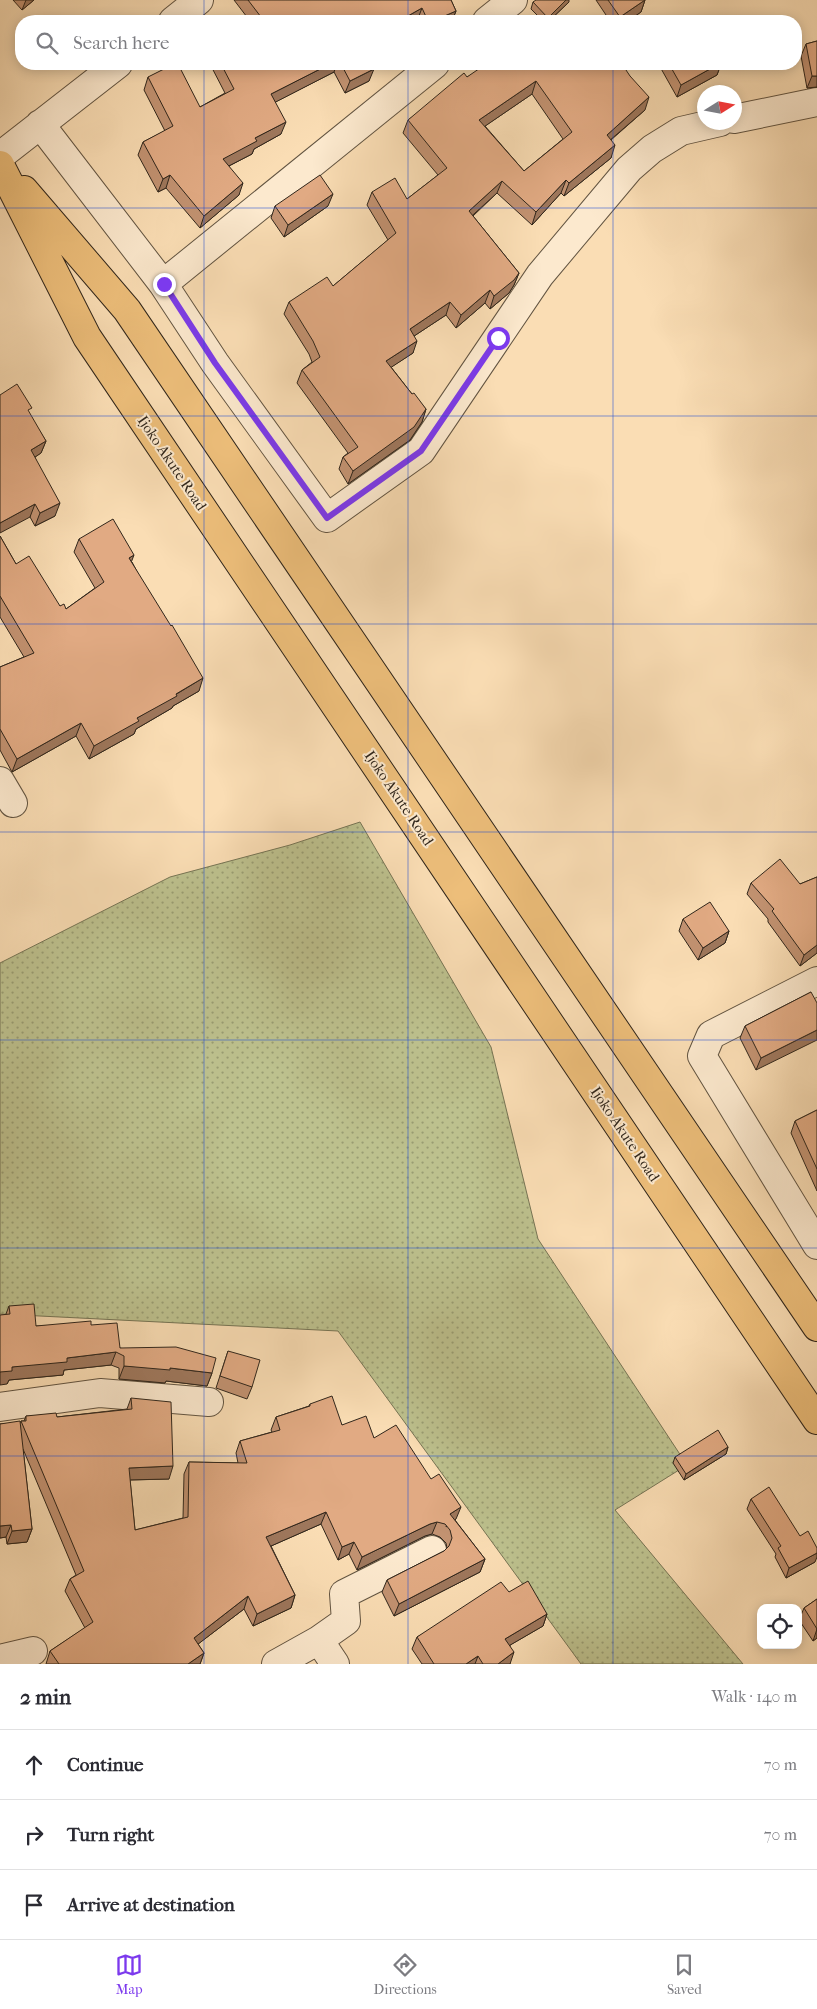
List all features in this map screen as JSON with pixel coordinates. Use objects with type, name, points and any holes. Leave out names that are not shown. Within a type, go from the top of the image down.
[{"type":"main road","name":"Ijoko Akute Road","points":[[0,164],[127,310],[817,1327]]},
{"type":"main road","name":"Ijoko Akute Road","points":[[0,164],[87,337],[817,1420]]},
{"type":"street","points":[[180,15],[199,0]]},
{"type":"street","points":[[494,15],[513,0]]},
{"type":"street","points":[[0,156],[110,70]]},
{"type":"street","points":[[164,284],[428,70]]},
{"type":"street","points":[[742,118],[817,102]]},
{"type":"street","points":[[40,124],[164,284],[215,363],[327,518],[421,451],[540,275],[629,169],[652,149],[681,131],[697,127]]},
{"type":"street","points":[[817,981],[711,1035],[702,1056],[817,1245]]},
{"type":"street","points":[[0,1408],[100,1393],[209,1402]]},
{"type":"street","points":[[276,1664],[319,1640],[346,1621],[344,1594],[432,1550]]},
{"type":"street","points":[[319,1640],[335,1664]]},
{"type":"street","points":[[0,1659],[33,1651]]},
{"type":"green space","points":[[360,822],[491,1047],[538,1239],[687,1465],[615,1510],[743,1664],[581,1664],[338,1331],[0,1314],[0,963],[170,877],[290,845]]},
{"type":"building","points":[[248,0],[451,0],[456,11],[447,15],[425,15],[422,8],[410,15],[259,15]]},
{"type":"building","points":[[536,0],[566,0],[551,15],[545,15],[533,2]]},
{"type":"building","points":[[608,0],[645,0],[623,15],[619,15]]},
{"type":"building","points":[[817,41],[817,76],[812,76],[806,44]]},
{"type":"building","points":[[162,70],[181,70],[200,107],[234,89],[224,70],[318,70],[271,94],[286,122],[255,138],[257,141],[223,159],[243,183],[204,216],[170,175],[163,179],[143,142],[173,126],[148,77]]},
{"type":"building","points":[[344,70],[372,70],[350,81]]},
{"type":"building","points":[[477,70],[626,70],[649,97],[607,135],[615,145],[569,183],[566,180],[536,212],[502,181],[469,211],[519,273],[514,280],[494,296],[490,290],[461,315],[450,302],[410,329],[417,341],[386,361],[426,409],[414,427],[353,471],[343,457],[358,447],[302,370],[320,357],[313,341],[289,302],[327,277],[333,286],[396,233],[372,192],[395,178],[407,199],[447,168],[408,120],[464,73],[467,77]],"holes":[[[536,81],[572,132],[524,171],[479,120]]]},
{"type":"building","points":[[672,70],[708,70],[681,85]]},
{"type":"building","points":[[320,175],[333,194],[288,225],[275,206]]},
{"type":"building","points":[[17,384],[32,408],[28,410],[46,441],[31,450],[60,503],[40,513],[35,504],[0,523],[0,395]]},
{"type":"building","points":[[113,519],[134,555],[129,558],[203,678],[176,694],[177,696],[137,718],[139,721],[94,746],[81,723],[17,759],[0,729],[0,667],[34,653],[0,596],[0,536],[16,564],[29,556],[60,606],[64,604],[66,609],[104,582],[79,539]]},
{"type":"building","points":[[780,859],[800,884],[817,877],[817,945],[804,955],[772,911],[774,909],[751,883]]},
{"type":"building","points":[[710,902],[729,931],[703,948],[683,919]]},
{"type":"building","points":[[811,992],[817,1003],[817,1030],[761,1058],[745,1026]]},
{"type":"building","points":[[817,1110],[817,1169],[795,1121]]},
{"type":"building","points":[[34,1304],[36,1326],[91,1321],[91,1325],[117,1323],[120,1348],[176,1347],[216,1358],[212,1373],[170,1368],[170,1370],[124,1366],[124,1356],[116,1352],[67,1358],[67,1362],[12,1367],[12,1371],[0,1372],[0,1315],[10,1314],[9,1306]]},
{"type":"building","points":[[228,1351],[260,1360],[252,1387],[220,1376]]},
{"type":"building","points":[[332,1396],[342,1425],[366,1416],[374,1438],[396,1425],[431,1479],[439,1474],[461,1507],[450,1514],[485,1559],[399,1604],[387,1580],[444,1551],[449,1546],[452,1538],[450,1530],[445,1524],[437,1522],[430,1524],[362,1557],[354,1542],[342,1547],[326,1512],[266,1537],[295,1595],[257,1614],[248,1596],[194,1638],[204,1653],[188,1664],[59,1664],[50,1651],[93,1622],[70,1579],[84,1571],[21,1421],[26,1421],[26,1416],[56,1413],[57,1417],[132,1409],[131,1398],[171,1402],[173,1466],[129,1468],[135,1530],[188,1517],[189,1462],[247,1463],[240,1441],[280,1430],[276,1417],[310,1406],[310,1404]]},
{"type":"building","points":[[20,1421],[32,1529],[12,1531],[11,1525],[0,1526],[0,1424]]},
{"type":"building","points":[[718,1430],[728,1447],[686,1474],[675,1457]]},
{"type":"building","points":[[769,1487],[800,1536],[808,1531],[817,1548],[817,1553],[789,1568],[778,1548],[781,1546],[751,1499]]},
{"type":"building","points":[[528,1581],[547,1614],[505,1639],[514,1652],[498,1664],[483,1664],[478,1656],[466,1664],[434,1664],[417,1637],[501,1582],[509,1592]]},
{"type":"building","points":[[817,1599],[817,1629],[804,1608]]},
{"type":"route","points":[[164,284],[215,363],[327,518],[421,451],[498,338]]}]
